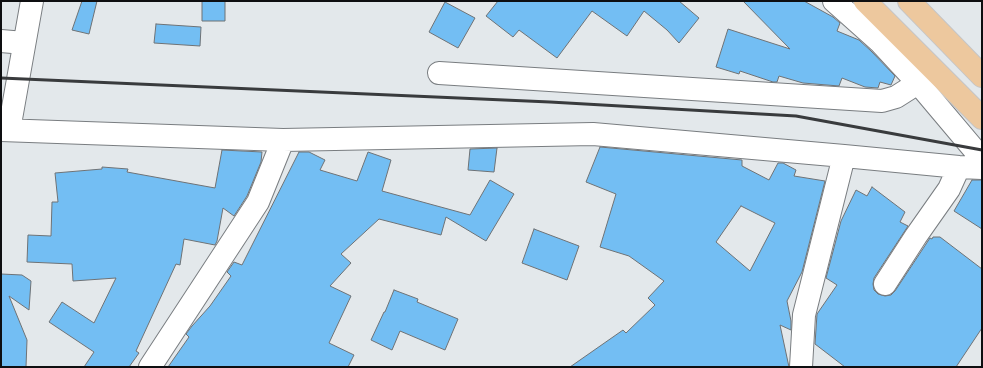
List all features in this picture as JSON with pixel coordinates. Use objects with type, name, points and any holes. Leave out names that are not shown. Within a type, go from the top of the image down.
[{"type":"main road","points":[[865,1],[982,118]]},
{"type":"main road","points":[[909,1],[982,76]]},
{"type":"street","points":[[32,1],[5,130],[283,140],[593,134],[844,156],[959,168],[982,168]]},
{"type":"street","points":[[834,1],[880,42],[918,83],[982,160]]},
{"type":"street","points":[[1,41],[24,42]]},
{"type":"street","points":[[439,73],[882,101],[896,97],[918,83]]},
{"type":"street","points":[[150,367],[258,202],[283,140]]},
{"type":"street","points":[[801,367],[804,315],[844,156]]},
{"type":"street","points":[[885,284],[949,189],[959,168]]},
{"type":"building","points":[[82,1],[97,1],[89,34],[72,30]]},
{"type":"building","points":[[202,1],[225,1],[225,21],[202,21]]},
{"type":"building","points":[[498,1],[679,1],[699,18],[679,43],[667,30],[644,11],[627,36],[592,11],[557,58],[519,30],[513,37],[486,16]]},
{"type":"building","points":[[743,1],[804,1],[833,17],[840,23],[837,31],[859,40],[895,76],[891,85],[880,82],[878,88],[865,87],[842,78],[839,86],[803,83],[779,76],[777,82],[773,82],[740,71],[739,74],[716,67],[728,29],[790,49]]},
{"type":"building","points":[[445,2],[475,18],[458,48],[429,32]]},
{"type":"building","points":[[156,24],[201,27],[200,46],[154,43]]},
{"type":"building","points":[[600,147],[742,160],[742,166],[769,180],[778,163],[783,163],[796,170],[794,176],[825,181],[802,272],[787,301],[791,321],[791,330],[780,325],[789,367],[570,367],[623,330],[626,333],[655,305],[648,298],[664,281],[629,256],[600,247],[616,194],[586,182]],"holes":[[[741,206],[775,223],[750,271],[716,242]]]},
{"type":"building","points":[[497,148],[494,172],[468,170],[470,149]]},
{"type":"building","points":[[222,150],[262,152],[261,162],[247,196],[234,216],[223,208],[215,245],[184,239],[180,265],[176,264],[136,351],[139,353],[129,367],[84,367],[94,352],[49,322],[62,302],[94,323],[116,278],[73,281],[72,264],[27,262],[28,235],[51,236],[52,202],[58,202],[55,173],[102,169],[102,167],[128,169],[127,172],[215,188]]},
{"type":"building","points":[[299,152],[309,152],[325,160],[320,170],[357,181],[368,152],[391,160],[382,191],[470,215],[490,180],[514,194],[486,241],[446,217],[441,235],[379,219],[341,254],[351,263],[330,286],[351,296],[329,343],[354,355],[348,367],[168,367],[189,337],[186,334],[210,306],[231,276],[227,272],[234,262],[242,265]]},
{"type":"building","points":[[972,180],[982,180],[982,229],[954,211]]},
{"type":"building","points":[[872,187],[905,212],[900,222],[908,226],[874,278],[874,290],[878,294],[885,296],[891,295],[895,291],[930,238],[932,239],[933,237],[940,237],[982,269],[982,328],[956,367],[845,367],[815,344],[817,314],[837,285],[826,278],[841,221],[856,190],[867,196]]},
{"type":"building","points":[[534,229],[579,246],[567,280],[522,263]]},
{"type":"building","points":[[1,274],[22,275],[31,281],[29,310],[9,296],[27,340],[26,367],[1,367]]},
{"type":"building","points":[[394,290],[418,299],[417,302],[458,319],[445,350],[400,331],[392,350],[371,340]]},
{"type":"railway","points":[[1,78],[550,102],[796,116],[982,150]]}]
